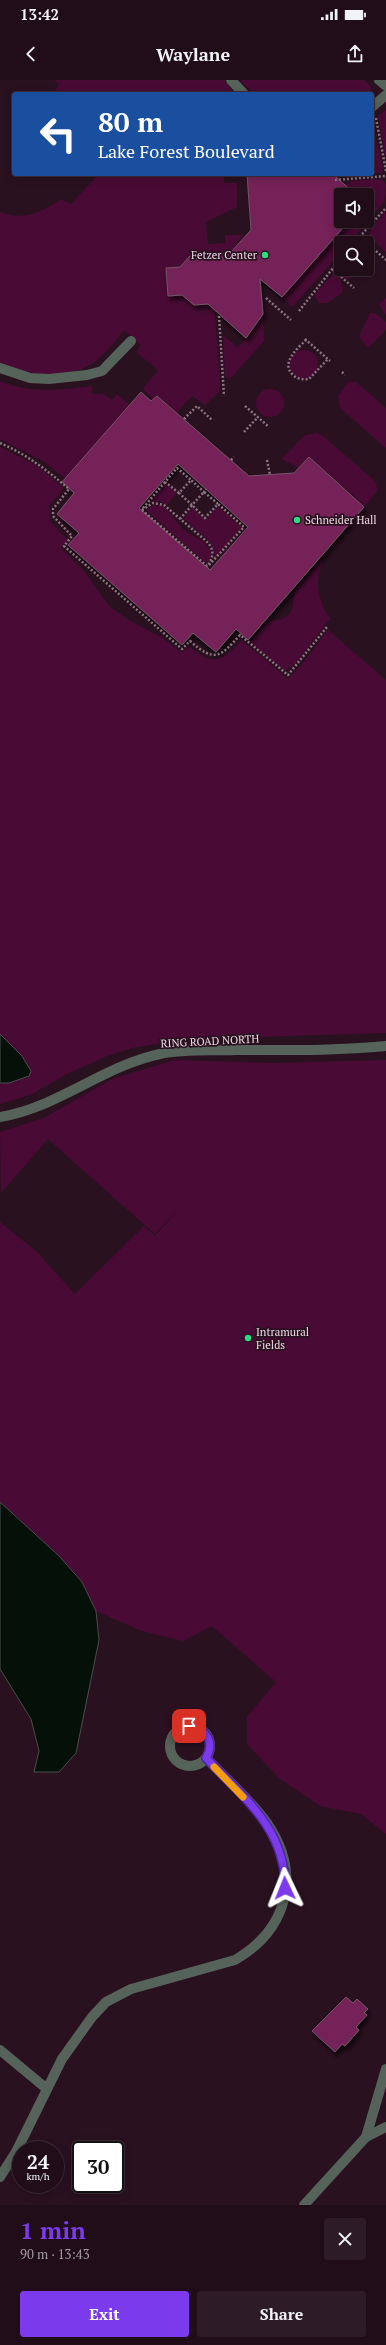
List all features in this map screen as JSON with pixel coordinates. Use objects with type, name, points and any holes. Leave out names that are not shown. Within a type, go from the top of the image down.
[{"type":"street","points":[[232,80],[242,92]]},
{"type":"street","points":[[379,80],[386,86]]},
{"type":"street","points":[[374,105],[386,95]]},
{"type":"street","points":[[0,368],[30,378],[49,379],[87,375],[102,371],[131,341]]},
{"type":"street","name":"RING ROAD NORTH","points":[[0,1117],[24,1111],[117,1067],[161,1054],[386,1046]]},
{"type":"street","points":[[0,2177],[16,2152],[62,2059],[92,2016],[106,2002],[131,1989],[235,1960],[250,1952],[271,1931],[285,1902],[286,1873],[281,1850],[267,1823],[206,1758]]},
{"type":"street","points":[[0,2050],[47,2089]]},
{"type":"street","points":[[366,2137],[386,2069]]},
{"type":"street","points":[[304,2205],[366,2137],[386,2128]]},
{"type":"path","points":[[376,117],[386,171]]},
{"type":"path","points":[[335,180],[386,176]]},
{"type":"path","points":[[359,236],[386,208]]},
{"type":"path","points":[[374,249],[386,260]]},
{"type":"path","points":[[299,311],[334,267]]},
{"type":"path","points":[[332,269],[354,288]]},
{"type":"path","points":[[266,298],[291,320]]},
{"type":"path","points":[[219,316],[224,396]]},
{"type":"path","points":[[305,339],[329,360],[309,379],[299,378],[293,375],[289,366],[290,359],[305,339]]},
{"type":"path","points":[[184,420],[197,406],[212,420]]},
{"type":"path","points":[[246,406],[269,427]]},
{"type":"path","points":[[244,432],[258,417]]},
{"type":"path","points":[[0,443],[21,452],[45,468],[69,489],[53,509],[53,516],[72,536],[64,546],[182,649],[190,642],[204,654],[217,655],[226,650],[240,635],[288,675],[327,627]]},
{"type":"path","points":[[267,460],[270,475]]},
{"type":"path","points":[[142,510],[177,468],[205,490],[218,504],[244,527],[207,566]]},
{"type":"path","points":[[179,493],[191,480]]},
{"type":"path","points":[[166,482],[206,518],[218,504]]},
{"type":"path","points":[[180,519],[205,490]]},
{"type":"path","points":[[142,510],[153,503],[164,505],[211,546],[212,559],[207,566]]},
{"type":"path","points":[[142,510],[207,566]]},
{"type":"shaded area","points":[[55,80],[224,80],[233,92],[56,92],[59,85]]},
{"type":"shaded area","points":[[240,80],[364,80],[371,87],[370,92],[252,92]]},
{"type":"shaded area","points":[[386,110],[386,158],[378,116]]},
{"type":"shaded area","points":[[374,128],[383,168],[381,173],[374,173]]},
{"type":"shaded area","points":[[97,176],[224,176],[224,183],[237,183],[237,207],[206,222],[208,244],[225,243],[225,235],[243,235],[230,253],[180,267],[166,269],[168,295],[182,295],[194,305],[208,304],[215,311],[220,385],[219,392],[205,405],[192,396],[176,413],[157,396],[153,399],[143,389],[158,370],[136,352],[141,345],[124,330],[97,360],[74,372],[49,375],[36,374],[12,368],[0,363],[0,212],[8,215],[24,216],[39,212],[61,199],[71,204]]},
{"type":"shaded area","points":[[373,179],[383,180],[386,183],[385,201],[374,214],[374,188],[349,188],[345,185],[352,181]]},
{"type":"shaded area","points":[[386,212],[386,252],[374,241],[374,236],[368,236],[372,228],[374,228],[374,224]]},
{"type":"shaded area","points":[[343,228],[362,228],[355,236],[336,236]]},
{"type":"shaded area","points":[[334,238],[334,260],[292,307],[282,297]]},
{"type":"shaded area","points":[[333,274],[334,276],[340,278],[343,288],[342,293],[327,303],[319,303],[314,295]]},
{"type":"shaded area","points":[[341,276],[356,276],[354,277],[345,279]]},
{"type":"shaded area","points":[[386,298],[386,315],[379,304]]},
{"type":"shaded area","points":[[370,313],[375,313],[386,322],[386,330],[368,348],[359,337]]},
{"type":"shaded area","points":[[263,314],[264,341],[230,379],[225,376],[223,335],[238,348],[256,327],[255,323]]},
{"type":"shaded area","points":[[304,350],[314,354],[318,364],[314,374],[304,378],[294,374],[290,364],[294,354]]},
{"type":"shaded area","points":[[0,381],[23,388],[45,390],[92,386],[92,394],[104,394],[112,400],[117,394],[130,405],[66,479],[43,461],[0,439]]},
{"type":"shaded area","points":[[348,382],[356,382],[386,408],[386,448],[340,408],[338,396]]},
{"type":"shaded area","points":[[270,389],[280,393],[284,403],[280,413],[270,417],[260,413],[256,403],[260,393]]},
{"type":"shaded area","points":[[317,433],[323,436],[376,482],[377,491],[365,506],[309,457],[299,468],[282,459],[305,435]]},
{"type":"shaded area","points":[[0,447],[36,465],[64,488],[49,506],[50,521],[68,540],[61,548],[84,571],[109,606],[127,619],[161,637],[181,652],[188,645],[204,657],[216,659],[228,653],[242,640],[288,679],[301,665],[328,630],[386,680],[386,1033],[216,1038],[175,1041],[132,1048],[107,1056],[67,1074],[30,1095],[0,1104],[0,1083],[9,1083],[22,1056],[0,1034]]},
{"type":"shaded area","points":[[166,483],[177,493],[167,505],[160,501],[149,503]]},
{"type":"shaded area","points":[[154,505],[163,506],[182,528],[207,545],[212,555],[207,564],[146,510]]},
{"type":"shaded area","points":[[218,506],[242,527],[215,558],[211,543],[183,518],[192,508],[206,520]]},
{"type":"shaded area","points":[[321,561],[323,561],[320,569],[318,584],[320,598],[330,619],[295,664],[285,671],[248,640],[252,640],[269,620],[280,620],[285,618],[293,606],[293,594]]},
{"type":"shaded area","points":[[0,1034],[22,1056],[31,1071],[29,1076],[9,1083],[0,1083]]},
{"type":"shaded area","points":[[175,1060],[273,1063],[386,1060],[386,1834],[361,1814],[320,1806],[279,1778],[247,1744],[247,1717],[276,1682],[212,1626],[183,1641],[142,1631],[96,1611],[82,1582],[59,1556],[0,1502],[0,1222],[36,1251],[75,1294],[144,1226],[155,1236],[182,1205],[155,1234],[48,1139],[1,1193],[0,1132],[44,1118],[112,1079]]},
{"type":"shaded area","points":[[0,1502],[59,1556],[82,1582],[96,1611],[99,1640],[76,1753],[59,1772],[34,1772],[39,1751],[31,1719],[0,1669]]},
{"type":"building","name":"Fetzer Center","points":[[247,176],[335,176],[348,188],[334,188],[334,228],[343,228],[334,236],[334,238],[282,297],[260,279],[263,314],[246,338],[208,304],[194,305],[182,295],[168,296],[166,268],[180,267],[190,256],[230,253],[251,230]]},
{"type":"building","name":"Schneider Hall","points":[[141,392],[151,401],[157,396],[249,476],[294,473],[309,457],[364,507],[248,640],[236,629],[216,652],[193,633],[182,645],[68,545],[79,533],[57,514],[74,493],[62,482]],"holes":[[[178,464],[248,527],[210,570],[139,508]]]},
{"type":"building","points":[[346,1997],[353,2003],[357,1999],[368,2009],[364,2013],[367,2015],[356,2027],[359,2030],[345,2046],[342,2044],[335,2052],[312,2031]]},
{"type":"slow traffic","points":[[214,1767],[243,1797]]},
{"type":"place","name":"Fetzer Center","points":[[265,255]]},
{"type":"place","name":"Schneider Hall","points":[[297,520]]},
{"type":"place","name":"Intramural Fields","points":[[248,1338]]},
{"type":"route","points":[[189,1726],[196,1726],[206,1734],[210,1740],[210,1746],[209,1753],[206,1758],[267,1823],[281,1850],[286,1873],[285,1888]]}]
